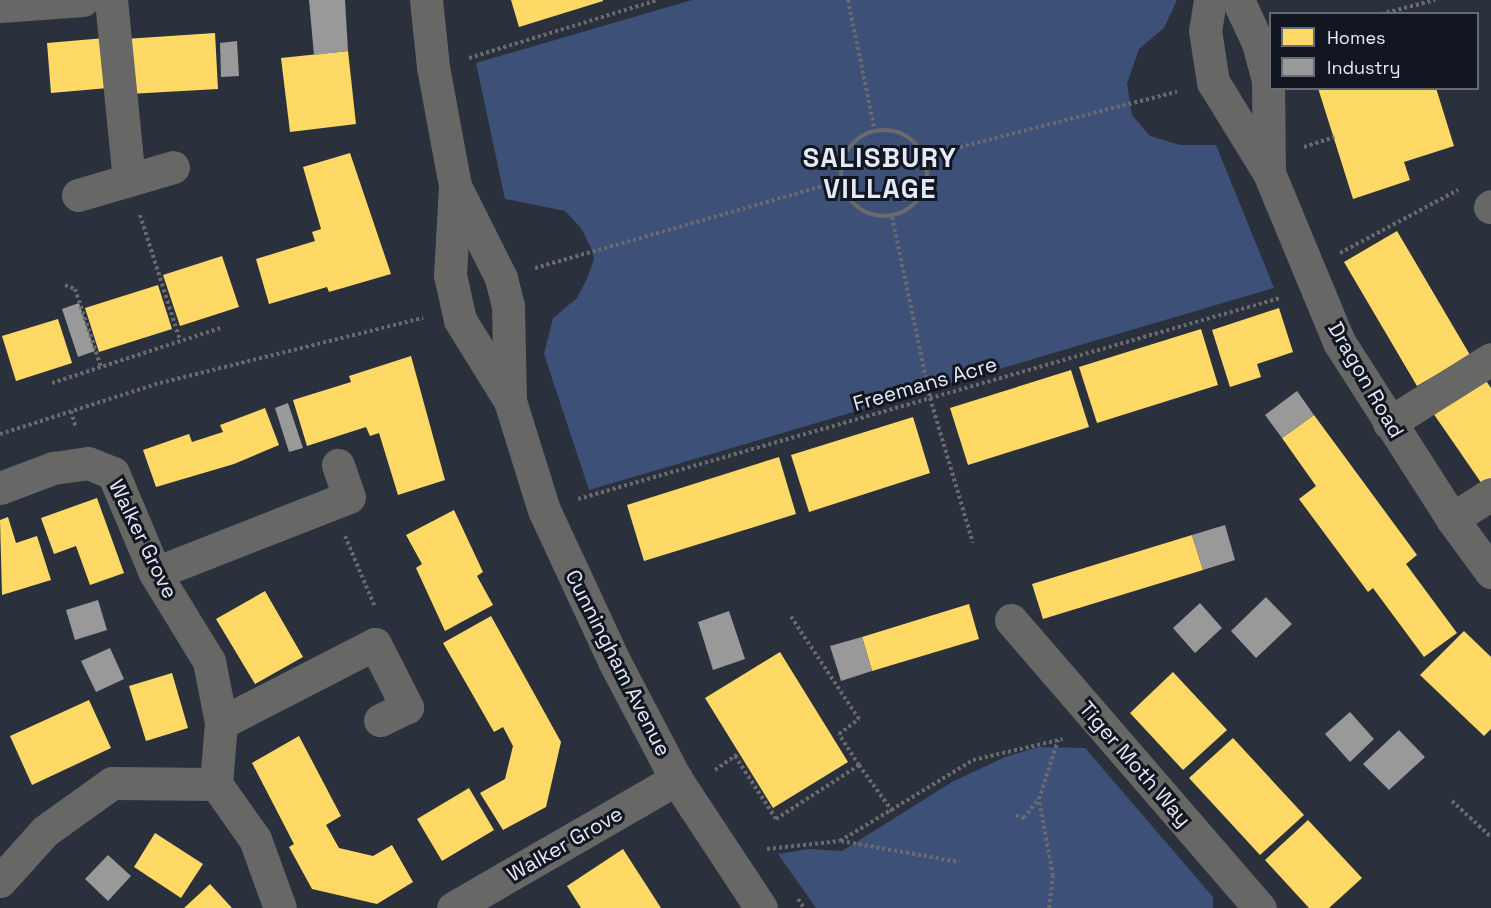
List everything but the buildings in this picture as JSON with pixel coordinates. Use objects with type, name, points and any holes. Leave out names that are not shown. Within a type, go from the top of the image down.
[{"type":"street","points":[[111,0],[129,180]]},
{"type":"street","name":"Cunningham Avenue","points":[[426,0],[433,67],[455,186],[450,275],[460,320],[510,401],[544,510],[614,661],[676,779],[761,908]]},
{"type":"street","name":"Dragon Road","points":[[1210,0],[1205,30],[1213,82],[1269,173],[1339,342],[1452,519],[1491,572]]},
{"type":"street","name":"Dragon Road","points":[[1238,0],[1258,44],[1268,80],[1269,173]]},
{"type":"street","points":[[0,6],[70,1]]},
{"type":"street","points":[[78,195],[173,167]]},
{"type":"street","name":"Cunningham Avenue","points":[[455,186],[501,278],[508,306],[510,401]]},
{"type":"street","points":[[1389,423],[1491,359]]},
{"type":"street","name":"Walker Grove","points":[[0,488],[53,468],[88,463],[113,473],[155,573],[209,661],[221,723],[216,784]]},
{"type":"street","points":[[155,573],[332,506],[350,497],[338,465]]},
{"type":"street","points":[[1452,519],[1491,494]]},
{"type":"street","name":"Tiger Moth Way","points":[[1011,620],[1260,908]]},
{"type":"street","points":[[221,723],[375,644],[407,707],[380,720]]},
{"type":"street","name":"Walker Grove","points":[[453,908],[676,779]]},
{"type":"street","points":[[0,882],[45,831],[112,783],[216,784],[255,839],[280,908]]},
{"type":"path","points":[[433,67],[657,0]]},
{"type":"path","points":[[848,0],[875,131]]},
{"type":"path","points":[[1389,12],[1435,0]]},
{"type":"path","points":[[925,156],[1180,92]]},
{"type":"path","points":[[875,131],[901,133],[914,141],[925,156],[928,181],[919,201],[892,217],[862,211],[851,202],[841,182],[846,152],[857,139],[875,131]]},
{"type":"path","points":[[1296,150],[1334,137]]},
{"type":"path","points":[[129,180],[180,340]]},
{"type":"path","points":[[527,271],[841,182]]},
{"type":"path","name":"Freemans Acre","points":[[544,510],[930,398],[1312,280],[1387,224],[1484,200]]},
{"type":"path","points":[[892,217],[930,398],[973,543]]},
{"type":"path","points":[[65,285],[75,289],[101,367]]},
{"type":"path","points":[[0,434],[160,383],[431,316]]},
{"type":"path","points":[[52,383],[222,327]]},
{"type":"path","points":[[577,487],[585,508]]},
{"type":"path","points":[[332,506],[382,622],[375,644]]},
{"type":"path","points":[[790,615],[859,719],[839,734],[892,811]]},
{"type":"path","points":[[840,841],[973,760],[1074,737],[1095,719]]},
{"type":"path","points":[[1016,815],[1024,818],[1039,799],[1058,740]]},
{"type":"path","points":[[715,770],[737,754],[776,819],[859,765]]},
{"type":"path","points":[[709,760],[721,780]]},
{"type":"path","points":[[1039,799],[1053,876],[1050,908]]},
{"type":"path","points":[[1452,801],[1491,837]]},
{"type":"path","points":[[770,859],[763,849],[840,841],[959,862]]},
{"type":"path","points":[[790,888],[804,908]]},
{"type":"shaded area","points":[[692,0],[1177,0],[1164,28],[1139,49],[1127,84],[1132,115],[1150,136],[1180,145],[1216,145],[1274,288],[589,490],[544,354],[553,318],[577,298],[587,279],[594,259],[592,250],[581,228],[565,211],[505,199],[476,63]]},
{"type":"shaded area","points":[[1038,747],[1085,748],[1213,897],[1213,908],[816,908],[778,854],[809,849],[842,851],[952,782],[1005,757]]},
{"type":"district","name":"SALISBURY VILLAGE","points":[[880,172]]}]
